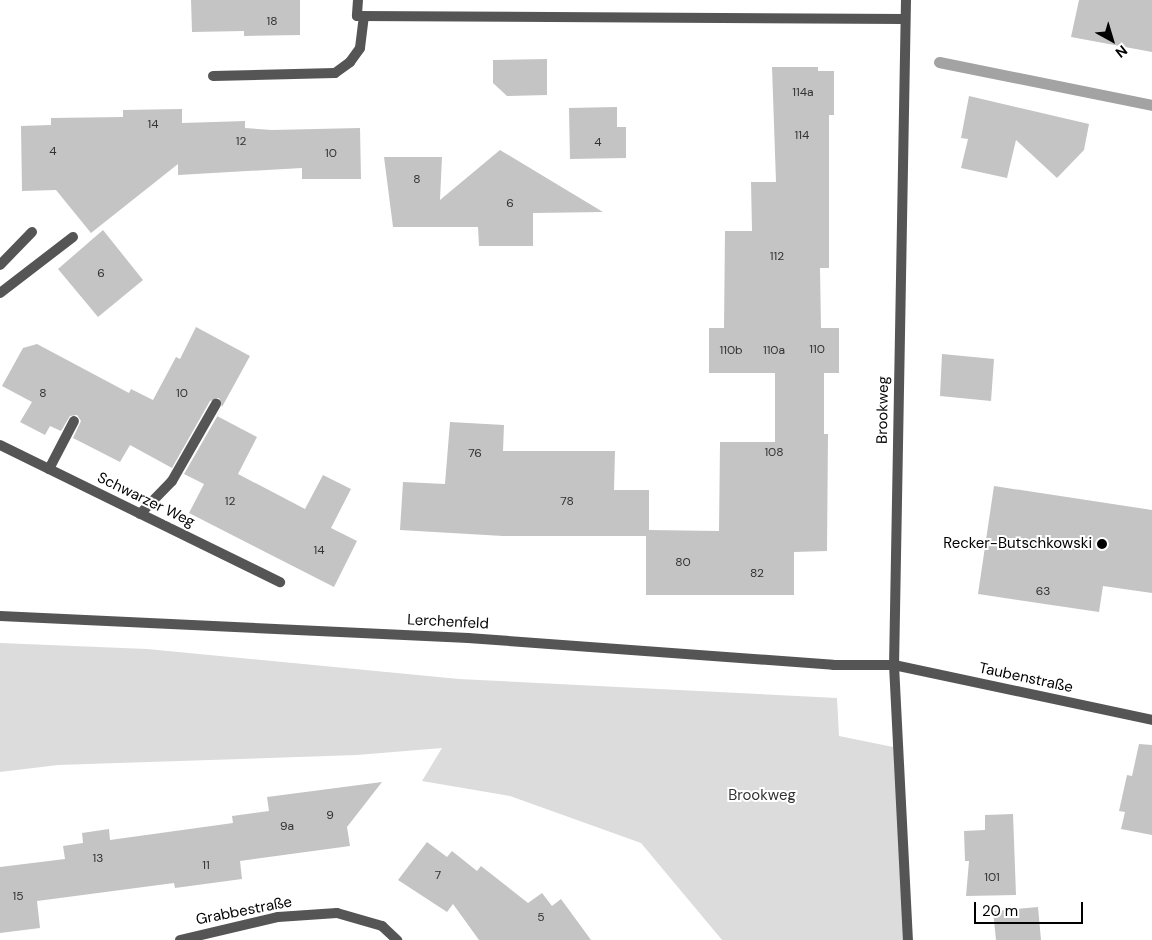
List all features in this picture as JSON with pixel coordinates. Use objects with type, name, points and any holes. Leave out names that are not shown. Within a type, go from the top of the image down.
[{"type":"street","points":[[358,0],[357,16],[904,19]]},
{"type":"street","name":"Brookweg","points":[[906,0],[904,19],[894,665],[908,940]]},
{"type":"street","points":[[213,76],[335,73],[350,62],[360,48],[364,16]]},
{"type":"street","points":[[0,265],[32,232]]},
{"type":"street","points":[[0,294],[73,237]]},
{"type":"street","points":[[140,514],[172,482],[216,404]]},
{"type":"street","points":[[49,469],[74,421]]},
{"type":"street","name":"Schwarzer Weg","points":[[0,445],[280,582]]},
{"type":"street","name":"Lerchenfeld","points":[[0,616],[468,638],[833,665],[894,665]]},
{"type":"street","name":"Taubenstraße","points":[[894,665],[1152,720]]},
{"type":"street","name":"Grabbestraße","points":[[180,940],[278,917],[337,913],[382,926],[397,940]]},
{"type":"green space","points":[[0,643],[147,649],[459,679],[837,698],[839,736],[898,748],[908,940],[722,940],[641,843],[510,796],[422,781],[442,748],[357,755],[58,765],[0,772]]},
{"type":"building","points":[[191,0],[300,0],[300,35],[244,36],[244,31],[192,32]]},
{"type":"building","points":[[1079,0],[1152,0],[1152,52],[1071,37]]},
{"type":"building","points":[[547,59],[547,95],[507,96],[493,83],[493,60]]},
{"type":"building","points":[[772,67],[818,67],[818,71],[834,71],[834,115],[829,115],[829,268],[820,268],[821,328],[839,328],[839,373],[824,373],[824,434],[828,434],[827,551],[794,552],[794,595],[646,595],[646,536],[503,536],[400,530],[403,482],[445,484],[450,422],[504,425],[503,451],[615,451],[614,490],[649,490],[649,530],[719,531],[720,442],[775,442],[775,373],[709,373],[709,328],[724,328],[725,231],[752,231],[751,182],[776,182]]},
{"type":"building","points":[[969,96],[1089,124],[1084,150],[1057,178],[1016,140],[1007,178],[961,168],[968,139],[961,138]]},
{"type":"building","points":[[617,107],[617,127],[626,127],[626,158],[570,159],[569,108]]},
{"type":"building","points":[[182,109],[182,123],[245,121],[245,128],[272,130],[360,128],[361,179],[302,179],[302,168],[178,175],[178,164],[91,233],[56,190],[22,191],[21,126],[51,125],[51,118],[123,117],[123,110]]},
{"type":"building","points":[[500,150],[603,212],[533,213],[533,246],[479,246],[478,227],[393,227],[384,157],[442,157],[440,200]]},
{"type":"building","points":[[103,230],[143,280],[98,317],[58,269]]},
{"type":"building","points":[[196,327],[250,356],[222,407],[219,398],[210,401],[172,468],[130,445],[120,462],[73,438],[81,421],[77,415],[70,416],[61,431],[50,426],[45,435],[20,422],[32,402],[2,386],[23,348],[37,344],[129,393],[131,389],[153,400],[176,357],[180,359]]},
{"type":"building","points":[[942,354],[994,359],[991,401],[940,396]]},
{"type":"building","points":[[217,416],[257,437],[238,474],[305,509],[323,475],[351,489],[331,528],[357,541],[334,587],[189,513],[204,484],[184,474]]},
{"type":"building","points":[[994,486],[1152,510],[1152,593],[1103,586],[1099,612],[978,594]]},
{"type":"building","points":[[1139,744],[1152,745],[1152,835],[1121,829],[1125,812],[1119,811],[1127,775],[1132,776]]},
{"type":"building","points":[[382,782],[347,827],[350,846],[240,861],[242,879],[175,888],[174,883],[37,901],[40,928],[0,933],[0,867],[65,859],[63,846],[83,843],[82,833],[109,829],[110,840],[233,823],[232,816],[269,811],[267,797]]},
{"type":"building","points":[[1013,814],[1016,895],[966,896],[969,861],[965,861],[964,831],[985,830],[985,815]]},
{"type":"building","points":[[427,842],[447,857],[452,851],[477,871],[481,866],[528,903],[542,893],[552,906],[561,899],[591,940],[479,940],[453,904],[447,912],[398,880]]},
{"type":"building","points":[[1038,907],[1041,940],[996,940],[993,911]]},
{"type":"waterway","points":[[939,62],[1152,105]]},
{"type":"place","name":"Recker-Butschkowski","points":[[1102,544]]}]
